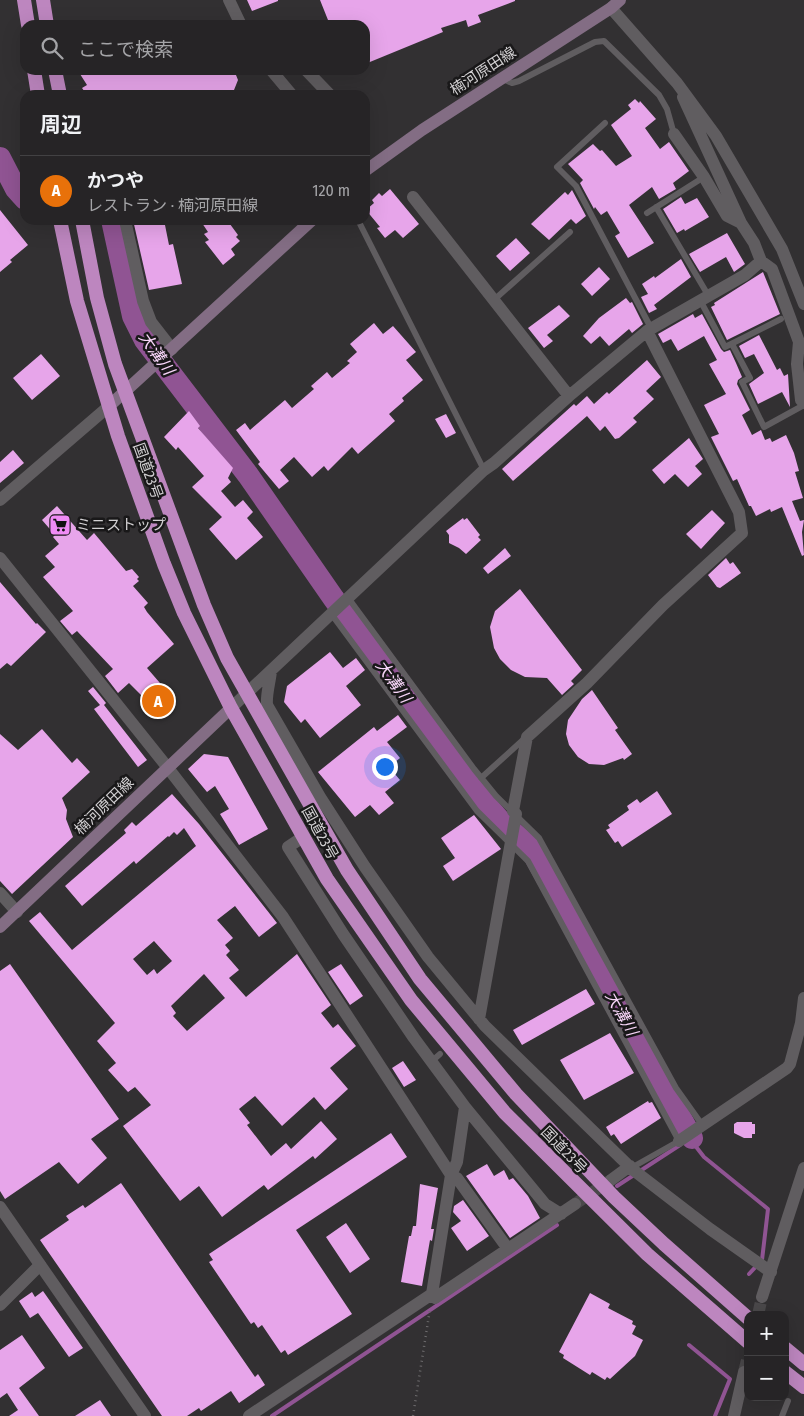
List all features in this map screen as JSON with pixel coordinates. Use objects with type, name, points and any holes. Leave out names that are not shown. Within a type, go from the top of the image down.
[{"type":"highway","points":[[24,0],[27,20]]},
{"type":"highway","points":[[43,0],[46,20]]},
{"type":"highway","points":[[35,75],[37,90]]},
{"type":"highway","points":[[56,75],[59,90]]},
{"type":"highway","name":"国道23号","points":[[61,225],[76,301],[108,407],[164,564],[184,613],[231,708],[327,879],[411,1000],[505,1113],[647,1254],[744,1339]]},
{"type":"highway","name":"国道23号","points":[[83,225],[97,298],[125,391],[204,604],[227,658],[246,694],[347,870],[420,978],[516,1094],[576,1159],[664,1244],[744,1314]]},
{"type":"highway","points":[[789,1351],[804,1364]]},
{"type":"highway","points":[[789,1375],[801,1385]]},
{"type":"main road","name":"楠河原田線","points":[[370,167],[422,130],[613,3]]},
{"type":"main road","points":[[108,407],[307,225]]},
{"type":"main road","name":"楠河原田線","points":[[0,927],[231,708]]},
{"type":"street","points":[[229,0],[239,20]]},
{"type":"street","points":[[613,3],[677,83],[716,136],[782,250],[804,304]]},
{"type":"street","points":[[275,75],[288,90]]},
{"type":"street","points":[[311,75],[325,90]]},
{"type":"street","points":[[677,83],[691,118],[741,223],[754,243],[761,261],[772,269],[799,342],[797,364],[801,400],[804,404]]},
{"type":"street","points":[[674,134],[704,177],[727,216],[741,223]]},
{"type":"street","points":[[413,197],[495,299],[569,396]]},
{"type":"street","points":[[126,225],[143,301],[151,322],[170,351]]},
{"type":"street","points":[[231,708],[348,600],[484,470],[569,396],[649,330],[745,275],[761,261]]},
{"type":"street","points":[[477,1021],[510,843],[527,737],[587,683],[663,605],[742,533],[738,512],[649,330]]},
{"type":"street","points":[[0,500],[108,407]]},
{"type":"street","points":[[0,558],[168,768],[283,917],[452,1175],[458,1178],[508,1249]]},
{"type":"street","points":[[271,671],[270,688],[266,696],[267,705],[320,797],[428,957],[477,1021],[631,1168],[768,1270]]},
{"type":"street","points":[[303,837],[288,847],[343,934],[436,1058],[465,1107],[545,1204],[561,1214]]},
{"type":"street","points":[[0,893],[17,912]]},
{"type":"street","points":[[681,1140],[790,1064],[801,1023],[804,998]]},
{"type":"street","points":[[249,1416],[432,1294],[452,1175],[457,1162],[465,1107]]},
{"type":"street","points":[[611,1180],[631,1168]]},
{"type":"street","points":[[762,1297],[768,1270],[804,1168]]},
{"type":"street","points":[[432,1294],[435,1298],[575,1204]]},
{"type":"street","points":[[0,1207],[145,1416]]},
{"type":"street","points":[[0,1304],[40,1265]]},
{"type":"street","points":[[734,1416],[744,1372]]},
{"type":"lane","points":[[501,79],[512,83],[519,81],[595,42],[604,41],[659,95],[667,109],[674,134]]},
{"type":"lane","points":[[605,123],[558,167],[576,186],[649,330]]},
{"type":"lane","points":[[647,213],[704,177]]},
{"type":"lane","points":[[656,207],[704,298],[725,347],[781,319]]},
{"type":"lane","points":[[361,225],[484,470]]},
{"type":"lane","points":[[495,299],[570,232]]},
{"type":"lane","points":[[732,344],[750,378],[742,382],[764,427],[804,404]]},
{"type":"lane","points":[[348,600],[481,778],[545,847],[676,1088],[701,1127]]},
{"type":"lane","points":[[333,614],[461,790],[528,861],[681,1140],[631,1168]]},
{"type":"lane","points":[[481,778],[527,737]]},
{"type":"lane","points":[[782,1416],[788,1401]]},
{"type":"path","points":[[413,1416],[430,1313]]},
{"type":"building","points":[[247,0],[278,0],[278,1],[252,11]]},
{"type":"building","points":[[320,0],[515,0],[478,15],[481,22],[468,27],[466,20],[441,28],[443,32],[370,62],[370,20],[328,20]]},
{"type":"building","points":[[81,75],[236,75],[238,80],[234,90],[83,90],[82,88],[87,85]]},
{"type":"building","points":[[635,99],[639,103],[640,101],[656,119],[645,128],[660,149],[669,142],[689,171],[673,183],[676,189],[659,199],[652,187],[629,205],[654,243],[628,258],[615,236],[620,233],[607,211],[601,215],[595,207],[594,209],[580,183],[583,180],[568,164],[593,144],[600,151],[602,150],[616,166],[632,156],[611,125],[631,109],[628,105]]},
{"type":"building","points":[[390,189],[419,224],[403,238],[395,230],[385,238],[377,228],[380,227],[370,215],[370,206],[374,203],[372,200],[379,193],[382,196]]},
{"type":"building","points":[[572,190],[586,216],[576,224],[571,219],[549,240],[531,224],[565,192],[568,195]]},
{"type":"building","points":[[681,197],[685,204],[697,198],[709,217],[685,231],[684,229],[677,233],[663,209]]},
{"type":"building","points":[[0,210],[28,245],[10,260],[12,262],[0,272]]},
{"type":"building","points":[[134,225],[165,225],[169,245],[173,244],[182,284],[149,290]]},
{"type":"building","points":[[203,225],[231,225],[238,235],[236,237],[240,241],[231,249],[235,255],[223,265],[205,242],[209,240],[204,234],[208,232]]},
{"type":"building","points":[[727,233],[745,264],[734,272],[726,257],[700,272],[689,254]]},
{"type":"building","points":[[516,238],[530,253],[510,271],[496,256]]},
{"type":"building","points":[[681,259],[691,277],[654,305],[657,309],[649,313],[641,297],[648,294],[642,284],[654,276],[655,278]]},
{"type":"building","points":[[599,267],[610,279],[592,296],[581,284]]},
{"type":"building","points":[[763,272],[780,314],[727,340],[711,307],[715,305],[714,303]]},
{"type":"building","points":[[626,298],[630,303],[632,302],[643,324],[632,333],[629,329],[609,346],[600,336],[591,344],[583,336],[599,318]]},
{"type":"building","points":[[559,305],[570,316],[547,335],[553,341],[544,348],[528,328]]},
{"type":"building","points":[[693,314],[695,318],[702,314],[721,349],[724,352],[730,350],[742,377],[738,380],[737,384],[750,410],[742,415],[752,435],[761,430],[765,440],[770,438],[772,442],[786,435],[799,471],[795,472],[803,498],[792,501],[800,521],[804,520],[802,532],[804,555],[802,556],[782,507],[771,512],[770,509],[756,516],[751,506],[749,506],[737,479],[733,481],[711,437],[719,434],[704,405],[726,394],[709,364],[717,360],[704,336],[678,351],[671,339],[663,343],[658,334]]},
{"type":"building","points":[[374,323],[383,334],[393,326],[416,352],[406,360],[423,380],[402,398],[404,401],[389,414],[395,421],[358,454],[352,447],[328,471],[324,466],[312,477],[294,457],[280,470],[289,481],[279,489],[258,464],[260,462],[236,430],[245,423],[250,430],[285,400],[292,408],[314,389],[311,386],[327,372],[332,378],[350,363],[347,361],[357,352],[350,344]]},
{"type":"building","points":[[759,335],[777,370],[780,368],[784,376],[788,374],[790,407],[782,392],[758,404],[749,384],[764,373],[754,354],[745,358],[739,346]]},
{"type":"building","points":[[41,354],[60,376],[32,400],[13,378]]},
{"type":"building","points":[[647,360],[661,377],[646,391],[654,399],[633,418],[637,422],[619,438],[615,439],[605,426],[600,431],[587,416],[513,481],[502,469],[574,404],[576,406],[587,396],[594,404],[607,392],[609,394]]},
{"type":"building","points":[[189,411],[200,426],[198,428],[233,468],[228,478],[231,482],[221,491],[235,507],[243,500],[253,512],[247,518],[263,537],[236,560],[209,529],[222,517],[192,487],[204,476],[178,447],[176,450],[164,437]]},
{"type":"building","points":[[446,414],[456,433],[446,438],[435,419]]},
{"type":"building","points":[[689,438],[703,459],[695,466],[702,474],[688,487],[675,474],[664,484],[652,470]]},
{"type":"building","points":[[13,450],[24,463],[0,483],[0,462]]},
{"type":"building","points":[[57,506],[87,540],[94,533],[126,571],[132,569],[139,577],[137,579],[139,581],[133,586],[148,603],[144,607],[147,612],[174,644],[147,668],[166,690],[163,692],[166,694],[152,706],[129,683],[118,693],[105,676],[113,669],[77,631],[72,635],[60,621],[73,611],[43,577],[55,567],[45,556],[59,544],[53,537],[55,535],[42,520]]},
{"type":"building","points":[[712,510],[725,523],[701,549],[686,534]]},
{"type":"building","points":[[463,518],[464,520],[467,518],[480,535],[478,537],[481,540],[466,554],[449,543],[449,535],[446,531]]},
{"type":"building","points":[[505,548],[511,556],[488,574],[483,568]]},
{"type":"building","points":[[726,558],[730,564],[733,562],[741,573],[720,588],[717,587],[708,575]]},
{"type":"building","points":[[0,582],[36,624],[46,632],[11,666],[7,663],[0,669]]},
{"type":"building","points":[[520,589],[582,670],[571,681],[574,684],[562,695],[547,678],[525,677],[511,670],[500,659],[494,648],[490,627],[495,611]]},
{"type":"building","points":[[330,652],[343,668],[356,658],[365,670],[346,686],[361,705],[320,738],[305,719],[301,723],[284,702],[287,686]]},
{"type":"building","points":[[93,687],[106,703],[104,705],[147,760],[138,767],[94,709],[100,705],[88,691]]},
{"type":"building","points":[[592,690],[618,728],[615,730],[632,754],[624,760],[623,758],[604,765],[589,764],[578,757],[569,745],[566,734],[568,720],[582,699]]},
{"type":"building","points":[[398,715],[407,727],[387,742],[400,758],[389,767],[400,780],[385,792],[394,803],[379,815],[370,805],[355,817],[318,772],[374,727],[377,731]]},
{"type":"building","points":[[42,729],[72,763],[77,758],[90,772],[62,798],[67,810],[66,819],[73,837],[12,894],[0,881],[0,734],[18,750]]},
{"type":"building","points":[[204,754],[228,757],[268,829],[239,845],[220,814],[229,809],[215,786],[207,792],[188,769]]},
{"type":"building","points":[[657,791],[672,814],[622,847],[618,841],[615,843],[606,830],[610,828],[608,825],[629,810],[627,806],[637,799],[640,803]]},
{"type":"building","points":[[172,794],[199,824],[277,923],[259,937],[235,906],[217,920],[233,938],[225,945],[230,951],[226,955],[239,970],[229,978],[246,997],[297,954],[331,1005],[321,1013],[333,1028],[338,1024],[356,1046],[330,1068],[348,1089],[325,1110],[314,1097],[282,1126],[255,1096],[239,1109],[250,1123],[247,1125],[271,1156],[286,1143],[291,1149],[321,1121],[337,1139],[315,1159],[313,1156],[268,1190],[264,1185],[222,1217],[199,1186],[180,1201],[123,1126],[151,1105],[135,1087],[128,1092],[108,1070],[116,1063],[97,1041],[115,1023],[29,921],[40,912],[72,950],[196,846],[184,828],[177,835],[174,832],[136,864],[134,861],[82,906],[65,886],[126,833],[124,830],[132,822],[136,826]],"holes":[[[154,941],[172,961],[157,974],[154,969],[147,975],[133,959]],[[204,974],[225,998],[187,1031],[173,1016],[176,1013],[171,1006]]]},
{"type":"building","points":[[474,815],[501,849],[453,881],[443,866],[455,858],[441,838]]},
{"type":"building","points":[[10,964],[119,1119],[91,1139],[107,1158],[78,1184],[59,1162],[5,1199],[0,1191],[0,971]]},
{"type":"building","points":[[341,964],[363,996],[350,1005],[328,972]]},
{"type":"building","points":[[586,989],[595,1004],[522,1045],[513,1030]]},
{"type":"building","points":[[610,1033],[634,1073],[584,1100],[560,1060]]},
{"type":"building","points":[[403,1061],[416,1080],[404,1087],[392,1068]]},
{"type":"building","points":[[648,1101],[649,1103],[652,1102],[661,1118],[621,1144],[614,1134],[611,1136],[606,1127]]},
{"type":"building","points":[[737,1122],[752,1122],[752,1124],[755,1124],[755,1134],[752,1134],[752,1138],[744,1138],[734,1133],[734,1124]]},
{"type":"building","points":[[391,1133],[407,1157],[296,1230],[352,1314],[288,1355],[285,1350],[281,1353],[262,1325],[258,1328],[254,1322],[251,1324],[209,1262],[213,1260],[209,1254]]},
{"type":"building","points":[[487,1164],[494,1176],[504,1170],[509,1180],[513,1178],[528,1196],[540,1218],[510,1238],[466,1176]]},
{"type":"building","points":[[121,1183],[255,1377],[258,1374],[265,1385],[239,1403],[231,1391],[201,1411],[199,1408],[187,1416],[162,1416],[40,1240],[69,1220],[66,1216],[83,1205],[85,1208]]},
{"type":"building","points":[[420,1184],[438,1188],[431,1229],[434,1229],[432,1241],[430,1240],[422,1286],[401,1282],[409,1236],[411,1236],[413,1226],[416,1226]]},
{"type":"building","points":[[463,1200],[489,1236],[467,1251],[451,1228],[461,1221],[453,1212],[454,1206]]},
{"type":"building","points":[[346,1223],[370,1259],[350,1273],[326,1237]]},
{"type":"building","points":[[43,1291],[83,1348],[69,1357],[38,1313],[30,1318],[19,1301],[32,1292],[35,1297]]},
{"type":"building","points":[[590,1293],[610,1304],[608,1308],[633,1321],[632,1324],[636,1326],[632,1334],[643,1340],[635,1356],[610,1379],[607,1377],[605,1380],[592,1372],[590,1375],[563,1358],[564,1355],[559,1352]]},
{"type":"building","points":[[22,1335],[45,1368],[19,1388],[39,1416],[9,1416],[18,1410],[7,1393],[0,1398],[0,1350]]},
{"type":"building","points":[[100,1400],[111,1416],[75,1416]]},
{"type":"waterway","name":"大溝川","points":[[0,158],[20,193]]},
{"type":"waterway","name":"大溝川","points":[[113,225],[133,316],[145,340],[248,475],[334,599],[483,801],[504,825],[529,846],[692,1138]]},
{"type":"waterway","points":[[690,1139],[704,1157],[768,1209],[762,1260],[749,1274]]},
{"type":"waterway","points":[[617,1186],[680,1145]]},
{"type":"waterway","points":[[272,1416],[557,1225]]},
{"type":"waterway","points":[[689,1345],[730,1379],[715,1416]]},
{"type":"tunnel","points":[[575,1204],[611,1180]]},
{"type":"tunnel","points":[[759,1311],[762,1297]]},
{"type":"place","name":"ミニストップ","points":[[60,525]]},
{"type":"place","name":"かつや","points":[[158,701]]}]
